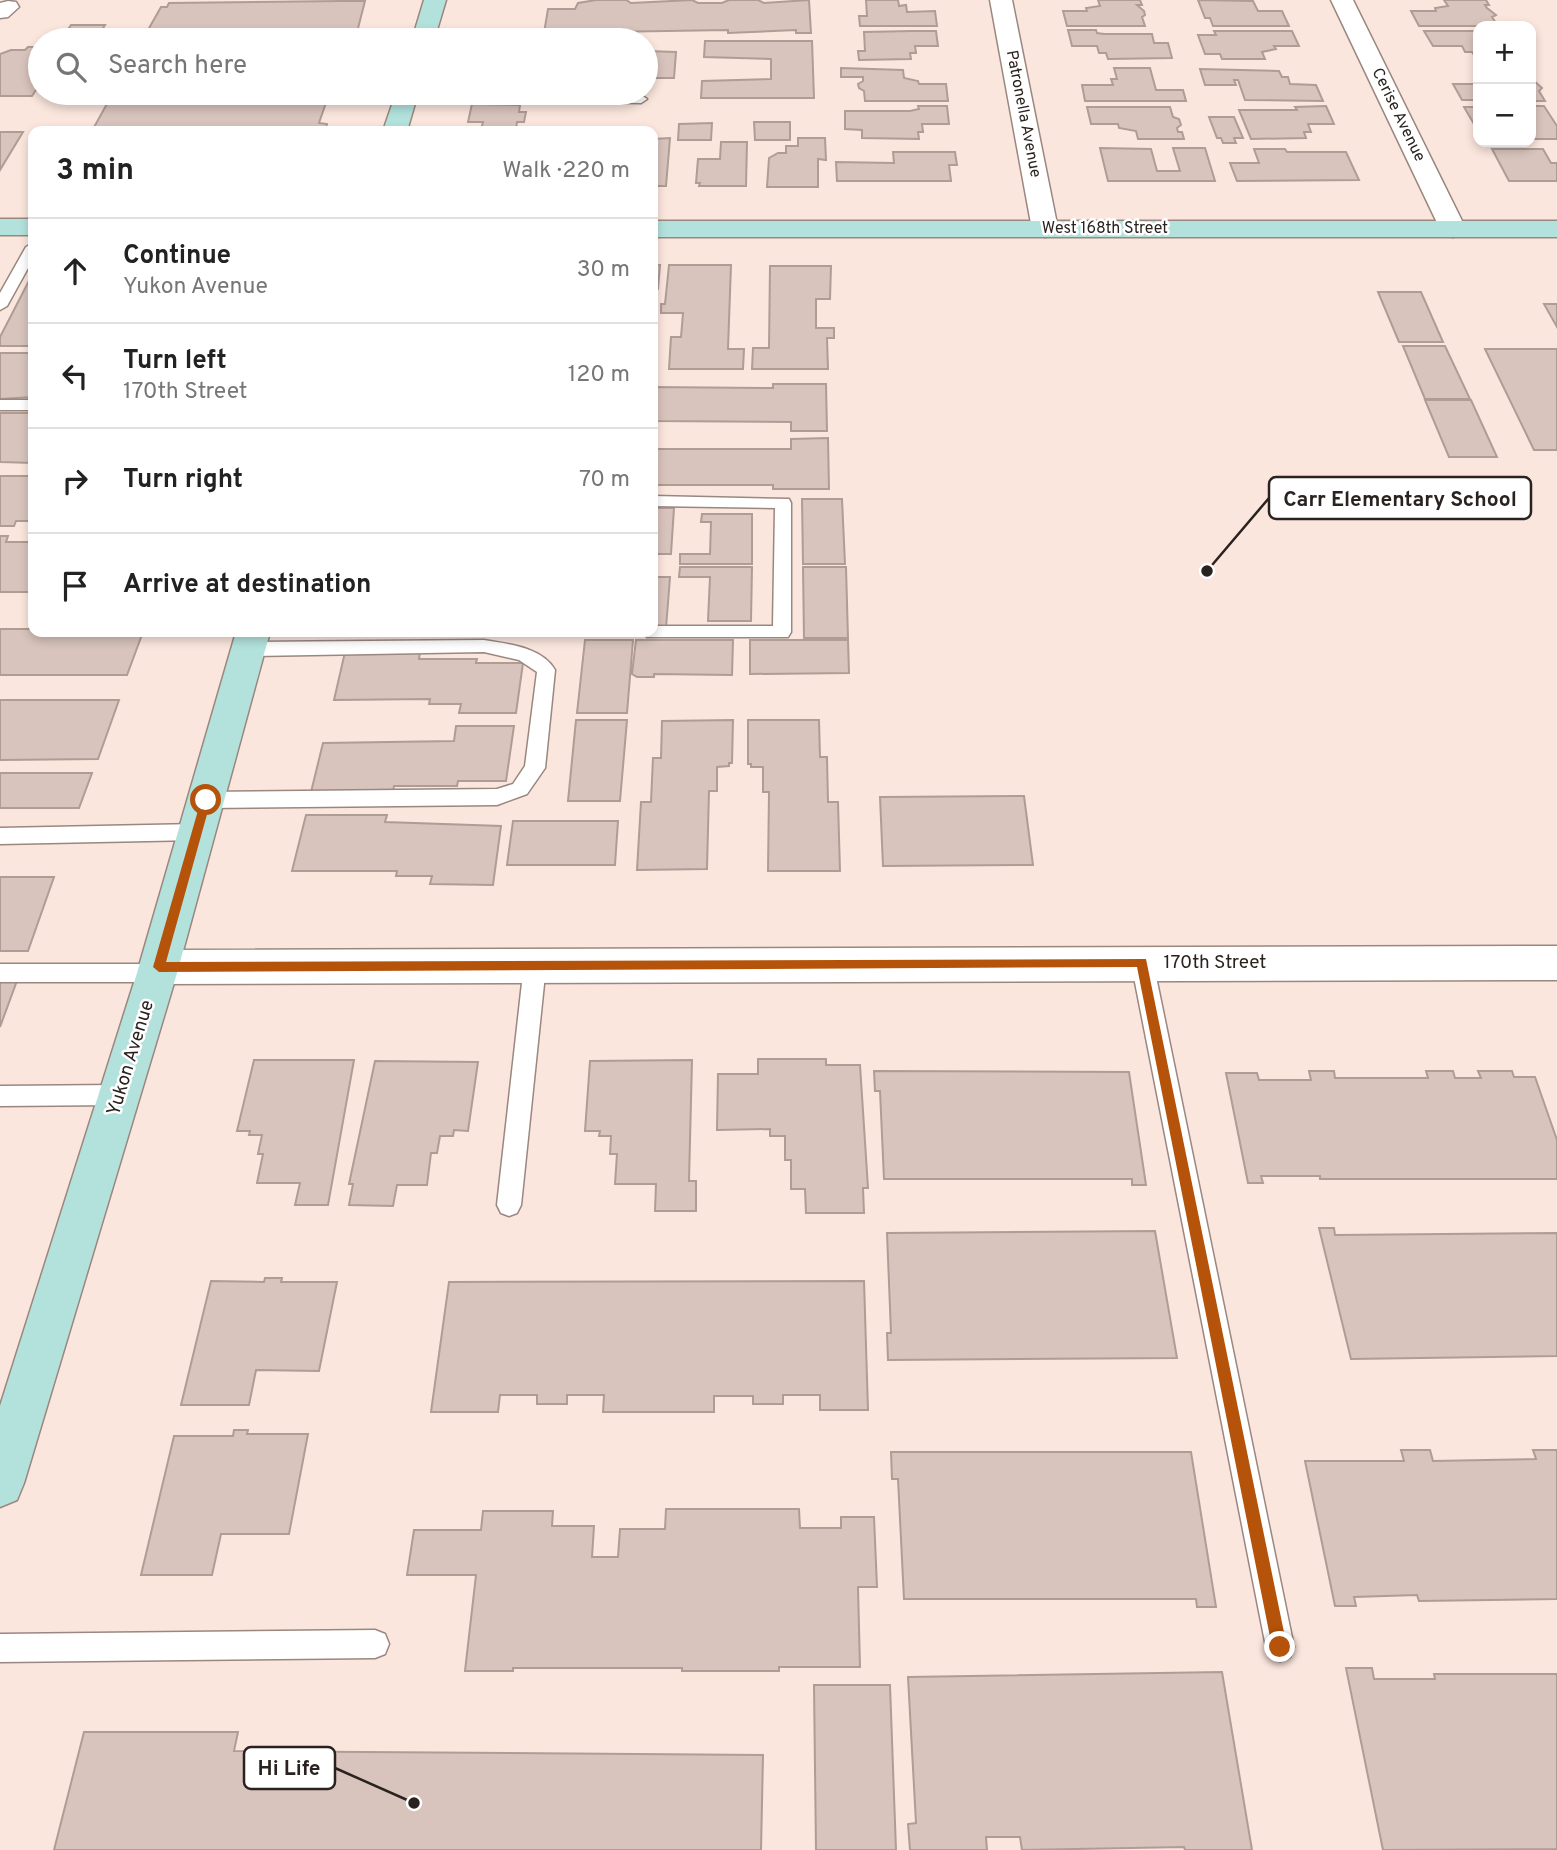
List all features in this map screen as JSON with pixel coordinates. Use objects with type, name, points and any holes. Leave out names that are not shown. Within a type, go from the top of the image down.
[{"type":"street","points":[[427,28],[435,0]]},
{"type":"street","name":"Patronella Avenue","points":[[1001,0],[1045,229]]},
{"type":"street","name":"Cerise Avenue","points":[[1342,0],[1453,229]]},
{"type":"street","points":[[396,126],[403,105]]},
{"type":"street","points":[[0,228],[28,228]]},
{"type":"street","name":"West 168th Street","points":[[658,229],[1557,229]]},
{"type":"street","name":"Yukon Avenue","points":[[0,1483],[158,970],[251,640]]},
{"type":"street","name":"170th Street","points":[[158,970],[535,965],[1557,963]]},
{"type":"lane","points":[[0,306],[28,256]]},
{"type":"lane","points":[[0,405],[28,405]]},
{"type":"lane","points":[[658,501],[783,503],[782,632],[658,632]]},
{"type":"lane","points":[[0,836],[202,816],[497,797],[520,789],[535,768],[546,670],[536,661],[513,650],[484,646],[251,640]]},
{"type":"lane","points":[[1142,962],[1280,1647]]},
{"type":"lane","points":[[509,1205],[535,965]]},
{"type":"lane","points":[[0,973],[158,970]]},
{"type":"lane","points":[[0,1096],[119,1095]]},
{"type":"lane","points":[[0,1648],[375,1644]]},
{"type":"building","points":[[596,0],[626,0],[631,3],[692,0],[698,3],[722,3],[729,0],[758,0],[764,3],[809,0],[811,33],[796,33],[796,30],[728,33],[728,30],[658,31],[658,28],[545,28],[548,9],[575,9],[578,3]]},
{"type":"building","points":[[866,0],[898,0],[899,6],[906,5],[907,12],[935,11],[937,26],[860,26],[859,16],[867,16]]},
{"type":"building","points":[[1098,0],[1140,0],[1142,5],[1137,5],[1144,11],[1145,15],[1142,17],[1145,26],[1067,26],[1063,11],[1087,11],[1086,8],[1100,6]]},
{"type":"building","points":[[1198,0],[1253,1],[1258,11],[1282,11],[1289,26],[1213,26],[1210,18],[1205,18]]},
{"type":"building","points":[[1444,0],[1486,0],[1489,5],[1485,5],[1487,8],[1496,15],[1492,17],[1495,21],[1473,21],[1473,26],[1419,26],[1411,11],[1436,11],[1435,8],[1448,6]]},
{"type":"building","points":[[365,1],[358,28],[149,28],[161,7],[167,7],[169,3]]},
{"type":"building","points":[[71,25],[105,25],[103,28],[69,28]]},
{"type":"building","points":[[1068,30],[1096,30],[1097,33],[1104,34],[1152,34],[1154,43],[1168,43],[1172,58],[1108,59],[1106,53],[1099,53],[1097,46],[1072,46]]},
{"type":"building","points":[[936,31],[938,46],[915,46],[916,53],[910,53],[911,59],[859,60],[858,51],[865,51],[864,32]]},
{"type":"building","points":[[1214,31],[1292,31],[1299,46],[1274,46],[1276,49],[1262,52],[1265,59],[1222,59],[1220,54],[1205,54],[1198,35],[1216,35]]},
{"type":"building","points":[[1424,31],[1473,31],[1473,54],[1465,52],[1462,46],[1433,46]]},
{"type":"building","points":[[705,41],[812,41],[814,98],[701,98],[702,81],[771,79],[771,59],[704,57]]},
{"type":"building","points":[[28,47],[28,96],[0,96],[0,54],[11,50],[25,50]]},
{"type":"building","points":[[658,51],[676,52],[674,78],[658,78]]},
{"type":"building","points":[[841,68],[903,70],[904,78],[918,81],[919,84],[946,84],[948,101],[865,101],[864,91],[858,84],[863,81],[863,77],[841,77]]},
{"type":"building","points":[[1114,68],[1150,68],[1156,90],[1183,90],[1186,101],[1085,101],[1082,85],[1113,85],[1111,79],[1117,79]]},
{"type":"building","points":[[1200,69],[1279,71],[1282,77],[1288,77],[1290,84],[1316,85],[1323,101],[1245,100],[1238,80],[1234,80],[1236,85],[1205,85]]},
{"type":"building","points":[[1536,83],[1542,88],[1539,91],[1545,101],[1536,101]]},
{"type":"building","points":[[1453,84],[1473,84],[1473,100],[1462,100]]},
{"type":"building","points":[[106,105],[325,105],[319,123],[327,124],[326,126],[95,126]]},
{"type":"building","points":[[472,105],[520,105],[519,112],[526,112],[524,122],[517,122],[516,126],[482,126],[483,122],[468,122]]},
{"type":"building","points":[[918,106],[947,106],[949,124],[922,124],[923,132],[918,132],[919,139],[862,138],[862,130],[845,129],[845,111],[910,111],[919,109]]},
{"type":"building","points":[[1326,106],[1334,124],[1308,124],[1311,132],[1304,132],[1306,138],[1251,139],[1239,110],[1297,110],[1295,107]]},
{"type":"building","points":[[1536,106],[1544,106],[1557,126],[1557,139],[1536,139]]},
{"type":"building","points":[[1087,107],[1170,107],[1173,117],[1179,119],[1181,125],[1177,128],[1178,132],[1182,132],[1184,139],[1138,139],[1136,131],[1119,128],[1118,124],[1091,124]]},
{"type":"building","points":[[1464,107],[1473,107],[1473,122]]},
{"type":"building","points":[[1209,117],[1234,117],[1243,138],[1234,138],[1236,143],[1223,143],[1221,138],[1217,138]]},
{"type":"building","points":[[754,122],[790,122],[790,140],[755,140]]},
{"type":"building","points":[[712,123],[711,140],[678,140],[679,124]]},
{"type":"building","points":[[0,132],[23,132],[0,170]]},
{"type":"building","points":[[670,138],[666,186],[658,186],[658,139]]},
{"type":"building","points":[[798,138],[825,138],[826,160],[818,159],[818,187],[767,187],[769,158],[778,153],[786,153],[786,146],[798,146]]},
{"type":"building","points":[[721,142],[747,142],[746,186],[699,186],[700,183],[696,183],[698,159],[720,159]]},
{"type":"building","points":[[1100,148],[1151,149],[1157,171],[1180,171],[1173,148],[1205,148],[1215,181],[1108,181]]},
{"type":"building","points":[[1254,149],[1346,152],[1359,180],[1237,181],[1230,163],[1259,163]]},
{"type":"building","points":[[1492,149],[1543,149],[1551,163],[1557,163],[1557,181],[1509,181]]},
{"type":"building","points":[[893,152],[955,152],[957,165],[949,165],[951,181],[837,181],[836,162],[894,163]]},
{"type":"building","points":[[669,265],[731,265],[728,349],[744,349],[743,369],[669,369],[671,337],[681,337],[683,313],[661,313],[661,304],[665,304]]},
{"type":"building","points":[[770,266],[831,266],[830,299],[816,299],[816,328],[834,328],[834,338],[827,338],[828,369],[752,369],[753,348],[769,348]]},
{"type":"building","points":[[28,283],[28,346],[0,346],[0,337]]},
{"type":"building","points":[[1378,292],[1421,292],[1443,342],[1399,342]]},
{"type":"building","points":[[1544,304],[1557,304],[1557,327]]},
{"type":"building","points":[[1403,346],[1445,346],[1470,399],[1425,399]]},
{"type":"building","points":[[1485,349],[1557,349],[1557,450],[1534,450]]},
{"type":"building","points":[[0,353],[28,353],[28,397],[0,399]]},
{"type":"building","points":[[773,384],[826,384],[827,431],[791,431],[791,422],[658,421],[658,387],[773,388]]},
{"type":"building","points":[[1425,400],[1471,400],[1497,457],[1449,457]]},
{"type":"building","points":[[0,413],[28,413],[28,463],[0,462]]},
{"type":"building","points":[[828,438],[829,489],[773,489],[773,485],[658,485],[658,449],[791,449],[791,439]]},
{"type":"building","points":[[0,476],[28,476],[28,521],[16,521],[14,526],[0,526]]},
{"type":"building","points":[[802,499],[842,499],[845,564],[803,564]]},
{"type":"building","points":[[658,508],[674,508],[671,554],[658,554]]},
{"type":"building","points":[[702,514],[752,514],[752,564],[680,564],[680,554],[710,554],[711,522],[701,522]]},
{"type":"building","points":[[0,536],[8,536],[6,542],[28,542],[28,592],[0,592]]},
{"type":"building","points":[[680,567],[752,567],[751,621],[708,621],[710,577],[679,577]]},
{"type":"building","points":[[803,567],[846,567],[848,638],[804,638]]},
{"type":"building","points":[[658,577],[670,577],[666,628],[658,628]]},
{"type":"building","points":[[0,629],[28,629],[28,637],[141,637],[127,675],[0,675]]},
{"type":"building","points":[[585,640],[633,640],[627,713],[577,713]]},
{"type":"building","points":[[636,640],[733,640],[732,675],[654,674],[654,677],[637,677],[632,674]]},
{"type":"building","points":[[750,640],[848,640],[849,673],[750,674]]},
{"type":"building","points":[[345,652],[420,652],[419,659],[477,659],[476,663],[523,663],[516,713],[459,713],[461,704],[429,704],[430,699],[334,700]]},
{"type":"building","points":[[0,700],[119,700],[98,759],[0,760]]},
{"type":"building","points":[[576,720],[627,720],[620,801],[568,801]]},
{"type":"building","points":[[733,720],[732,763],[729,763],[729,766],[717,767],[717,791],[709,791],[707,869],[637,870],[641,802],[651,802],[653,758],[661,758],[662,721]]},
{"type":"building","points":[[748,720],[819,720],[820,757],[827,757],[828,802],[838,802],[840,871],[768,871],[769,792],[763,792],[763,767],[751,767],[751,764],[748,764]]},
{"type":"building","points":[[456,726],[514,726],[506,781],[458,781],[457,786],[394,786],[393,792],[311,792],[323,743],[454,741]]},
{"type":"building","points":[[0,773],[92,773],[79,808],[0,808]]},
{"type":"building","points":[[1024,796],[1033,865],[883,866],[880,797]]},
{"type":"building","points":[[306,815],[387,815],[385,822],[501,826],[493,885],[430,884],[432,876],[396,876],[397,871],[292,871]]},
{"type":"building","points":[[513,821],[618,821],[615,865],[507,865]]},
{"type":"building","points":[[0,877],[54,877],[28,951],[0,951]]},
{"type":"building","points":[[0,978],[18,978],[0,1027]]},
{"type":"building","points":[[758,1059],[826,1059],[826,1065],[860,1065],[868,1188],[863,1188],[864,1213],[806,1213],[805,1189],[791,1189],[791,1160],[785,1160],[785,1136],[770,1136],[770,1129],[717,1130],[718,1074],[758,1074]]},
{"type":"building","points":[[254,1060],[354,1060],[328,1205],[295,1205],[300,1183],[257,1183],[263,1154],[258,1154],[262,1135],[237,1131]]},
{"type":"building","points":[[692,1060],[689,1181],[696,1181],[696,1211],[655,1211],[656,1184],[615,1184],[617,1154],[610,1154],[611,1136],[599,1136],[600,1131],[585,1131],[590,1061]]},
{"type":"building","points":[[375,1061],[478,1062],[468,1131],[454,1130],[453,1136],[440,1136],[437,1153],[431,1153],[427,1185],[397,1185],[393,1206],[349,1205],[353,1184],[349,1184]]},
{"type":"building","points":[[874,1071],[1129,1072],[1146,1185],[1132,1185],[1132,1179],[884,1179],[880,1091],[875,1091]]},
{"type":"building","points":[[1309,1071],[1334,1071],[1335,1078],[1428,1078],[1426,1071],[1453,1071],[1455,1078],[1481,1078],[1478,1071],[1512,1071],[1514,1077],[1535,1077],[1557,1140],[1557,1179],[1320,1179],[1320,1176],[1261,1176],[1263,1183],[1248,1183],[1226,1073],[1257,1073],[1259,1080],[1311,1080]]},
{"type":"building","points":[[1319,1228],[1334,1228],[1335,1235],[1557,1233],[1557,1356],[1351,1359]]},
{"type":"building","points":[[1155,1231],[1177,1358],[888,1360],[887,1333],[891,1333],[887,1233]]},
{"type":"building","points":[[265,1278],[282,1278],[281,1282],[337,1282],[319,1371],[256,1370],[249,1405],[181,1405],[211,1281],[264,1282]]},
{"type":"building","points":[[864,1281],[868,1410],[820,1410],[820,1395],[783,1395],[783,1404],[753,1404],[753,1396],[714,1396],[714,1412],[603,1412],[604,1395],[567,1395],[567,1404],[537,1404],[537,1395],[500,1395],[498,1412],[431,1412],[449,1282]]},
{"type":"building","points":[[234,1430],[248,1430],[247,1434],[308,1434],[289,1534],[221,1534],[212,1575],[141,1575],[174,1436],[233,1436]]},
{"type":"building","points":[[1401,1450],[1430,1450],[1433,1461],[1536,1459],[1533,1450],[1557,1450],[1557,1599],[1419,1601],[1417,1595],[1354,1597],[1356,1606],[1335,1606],[1305,1461],[1404,1461]]},
{"type":"building","points":[[891,1452],[1191,1452],[1216,1607],[1197,1607],[1196,1599],[904,1599],[898,1479],[892,1479]]},
{"type":"building","points":[[666,1509],[799,1509],[800,1528],[841,1528],[841,1517],[874,1517],[877,1587],[858,1587],[860,1667],[779,1667],[779,1671],[513,1668],[513,1671],[465,1671],[476,1575],[407,1575],[414,1530],[481,1530],[483,1511],[553,1511],[552,1526],[594,1526],[592,1557],[618,1557],[620,1529],[665,1529]]},
{"type":"building","points":[[1346,1668],[1372,1668],[1374,1679],[1435,1679],[1434,1674],[1557,1674],[1557,1849],[1383,1850]]},
{"type":"building","points":[[1222,1672],[1252,1850],[1185,1850],[1184,1847],[1022,1850],[1020,1837],[986,1837],[987,1850],[910,1850],[908,1824],[916,1823],[908,1677]]},
{"type":"building","points":[[814,1685],[890,1685],[896,1850],[816,1850]]},
{"type":"building","points":[[84,1732],[238,1732],[234,1751],[763,1755],[761,1850],[54,1850]]},
{"type":"place","name":"Carr Elementary School","points":[[1207,571]]},
{"type":"place","name":"Hi Life","points":[[414,1803]]},
{"type":"route","points":[[206,800],[159,967],[1142,962],[1280,1647]]}]
